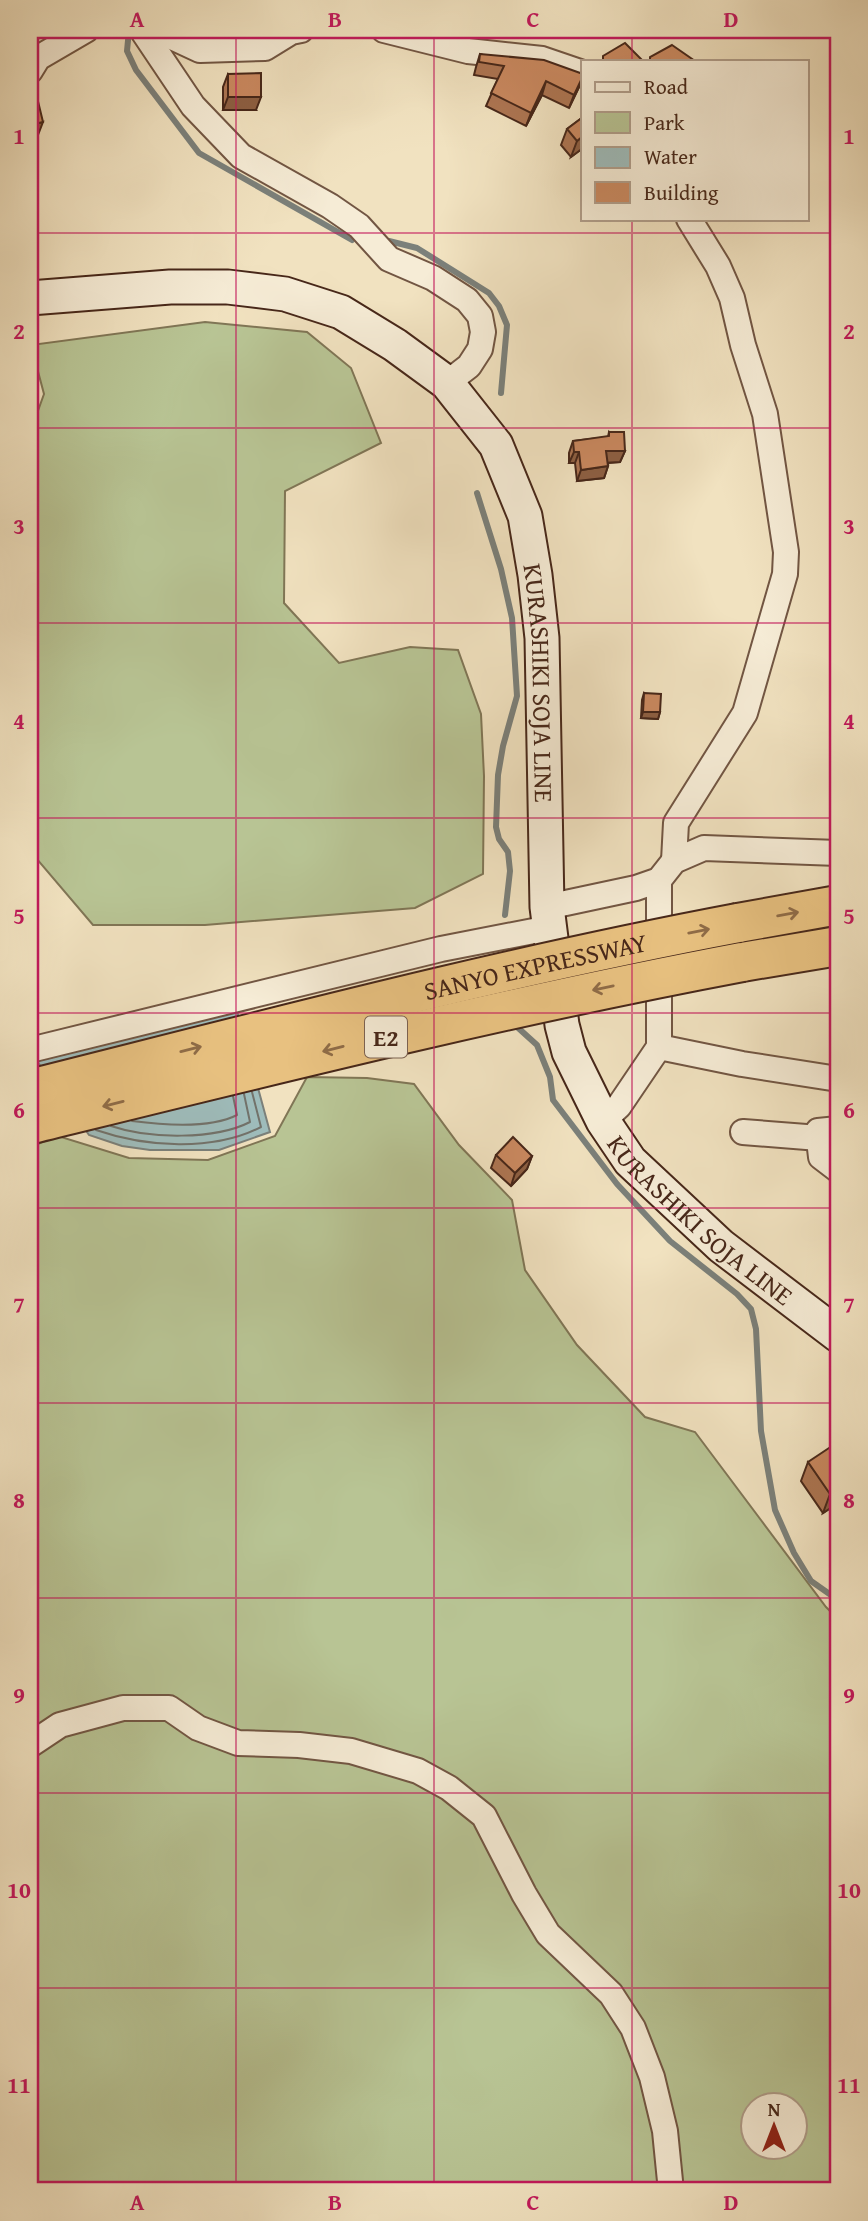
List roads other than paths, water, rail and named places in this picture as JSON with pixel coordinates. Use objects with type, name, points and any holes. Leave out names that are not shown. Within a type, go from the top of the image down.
[{"type":"highway","name":"SANYO EXPRESSWAY","points":[[30,1112],[373,1002],[603,948],[838,905]]},
{"type":"highway","name":"SANYO EXPRESSWAY","points":[[30,1112],[358,1044],[609,987],[838,946]]},
{"type":"main road","name":"KURASHIKI SOJA LINE","points":[[30,298],[170,287],[228,287],[285,294],[341,312],[395,345],[447,383],[496,445],[525,516],[536,575],[542,638],[548,917],[562,1025],[569,1052],[603,1121],[630,1161],[721,1246],[838,1335]]},
{"type":"street","points":[[30,71],[38,58],[86,30]]},
{"type":"street","points":[[142,30],[193,106],[241,156],[330,206],[359,226],[389,259],[433,278],[467,300],[480,316],[483,332],[480,349],[469,366],[447,383]]},
{"type":"street","points":[[157,30],[200,50],[265,48],[291,32],[300,30]]},
{"type":"street","points":[[384,30],[468,51],[542,59],[581,72]]},
{"type":"street","points":[[603,1121],[619,1106],[659,1046],[666,870],[676,823],[745,713],[785,574],[786,552],[765,414],[743,345],[732,298],[718,266],[690,220]]},
{"type":"street","points":[[30,1050],[441,949],[548,917],[636,888],[704,848],[838,853]]},
{"type":"street","points":[[659,1046],[742,1064],[838,1079]]},
{"type":"street","points":[[743,1132],[829,1133],[821,1157],[838,1170]]},
{"type":"street","points":[[30,1745],[60,1725],[123,1708],[169,1708],[198,1728],[238,1744],[299,1745],[351,1751],[418,1771],[449,1788],[484,1816],[548,1934],[611,1994],[633,2028],[652,2077],[666,2131],[671,2191]]},
{"type":"water","points":[[237,1011],[270,1132],[219,1150],[150,1150],[122,1146],[89,1135],[37,1061]]},
{"type":"waterway","points":[[129,30],[127,51],[136,70],[199,153],[352,240]]},
{"type":"waterway","points":[[389,241],[417,248],[489,293],[499,306],[507,325],[501,393]]},
{"type":"waterway","points":[[477,493],[501,569],[512,618],[517,696],[498,775],[496,827],[499,839],[508,852],[510,871],[505,915]]},
{"type":"waterway","points":[[516,1020],[516,1026],[537,1045],[550,1077],[553,1100],[617,1184],[670,1241],[737,1294],[751,1309],[756,1329],[761,1431],[775,1510],[794,1553],[811,1581],[838,1600]]}]
